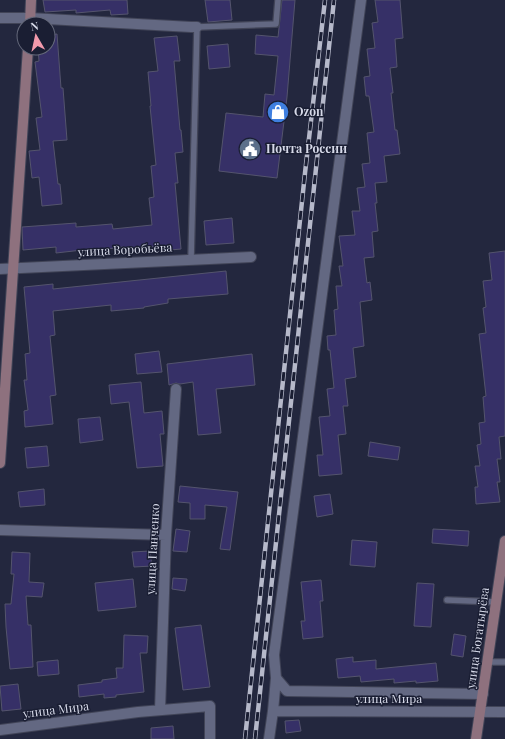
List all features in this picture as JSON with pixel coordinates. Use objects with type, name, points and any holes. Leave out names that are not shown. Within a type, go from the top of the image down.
[{"type":"street","points":[[30,16],[31,0]]},
{"type":"street","points":[[269,739],[276,678],[274,655],[361,0]]},
{"type":"street","points":[[0,18],[16,20]]},
{"type":"street","points":[[56,22],[197,27]]},
{"type":"street","points":[[0,463],[27,56]]},
{"type":"street","name":"улица Воробьёва","points":[[0,269],[251,257]]},
{"type":"street","name":"улица Панченко","points":[[160,710],[166,535],[176,388]]},
{"type":"street","points":[[0,530],[166,535]]},
{"type":"street","name":"улица Богатырёва","points":[[476,739],[505,542]]},
{"type":"street","points":[[276,678],[287,691],[483,694]]},
{"type":"street","name":"улица Мира","points":[[0,730],[160,710],[210,706],[210,739]]},
{"type":"street","name":"улица Мира","points":[[273,711],[505,712]]},
{"type":"lane","points":[[190,260],[197,27],[276,24],[278,0]]},
{"type":"lane","points":[[447,600],[496,602]]},
{"type":"lane","points":[[487,662],[505,662]]},
{"type":"building","points":[[43,0],[127,0],[128,14],[111,15],[110,10],[76,13],[76,10],[45,12]]},
{"type":"building","points":[[205,0],[230,0],[232,20],[208,22]]},
{"type":"building","points":[[282,0],[295,0],[287,97],[277,178],[219,171],[226,113],[263,117],[265,94],[274,95],[278,56],[255,54],[256,35],[278,37]]},
{"type":"building","points":[[375,0],[400,0],[403,38],[395,39],[397,67],[390,68],[395,130],[397,130],[400,154],[384,156],[387,182],[375,183],[377,203],[375,203],[378,231],[372,232],[374,257],[364,258],[367,283],[370,282],[372,300],[360,302],[364,346],[353,348],[356,377],[345,379],[348,406],[343,406],[346,434],[338,435],[342,474],[319,476],[317,455],[323,455],[319,417],[330,416],[327,389],[334,388],[327,336],[336,335],[334,310],[338,309],[336,286],[342,286],[339,266],[343,266],[339,236],[355,235],[352,211],[360,211],[357,188],[365,187],[362,164],[370,163],[367,133],[374,132],[369,96],[366,96],[364,77],[370,76],[367,49],[375,48],[372,23],[378,22]]},
{"type":"building","points":[[56,34],[61,88],[63,88],[67,140],[53,141],[62,204],[42,206],[39,177],[32,178],[29,151],[40,150],[36,118],[42,117],[35,62],[39,61],[39,56],[56,56]]},
{"type":"building","points":[[177,36],[180,61],[174,61],[183,152],[175,153],[178,183],[175,183],[181,249],[160,251],[159,246],[123,250],[123,247],[56,253],[56,247],[23,250],[22,227],[76,223],[76,227],[112,224],[113,229],[152,225],[149,198],[154,197],[151,166],[156,165],[148,72],[158,71],[154,38]]},
{"type":"building","points":[[228,44],[230,67],[209,69],[207,46]]},
{"type":"building","points":[[232,218],[234,243],[206,245],[204,221]]},
{"type":"building","points":[[505,251],[505,436],[499,437],[501,459],[497,459],[500,482],[497,482],[500,502],[476,504],[475,487],[478,487],[475,466],[480,466],[477,445],[481,444],[479,423],[485,422],[483,397],[486,396],[479,334],[486,333],[483,308],[486,307],[483,281],[492,280],[489,253]]},
{"type":"building","points":[[226,271],[228,294],[168,299],[168,303],[144,308],[111,311],[111,305],[53,311],[55,335],[50,336],[56,395],[50,396],[53,424],[25,427],[24,411],[28,410],[24,380],[27,380],[25,354],[30,353],[24,287],[53,284],[53,289]]},
{"type":"building","points":[[159,351],[162,372],[137,374],[135,354]]},
{"type":"building","points":[[252,354],[255,385],[216,389],[221,433],[198,435],[193,382],[169,385],[167,364]]},
{"type":"building","points":[[141,382],[144,413],[162,411],[164,434],[160,434],[163,466],[137,468],[129,402],[111,404],[109,385]]},
{"type":"building","points":[[100,417],[103,440],[80,443],[78,419]]},
{"type":"building","points":[[370,442],[400,447],[398,460],[368,456]]},
{"type":"building","points":[[47,446],[49,466],[27,468],[25,448]]},
{"type":"building","points":[[180,486],[238,492],[230,550],[220,549],[227,507],[205,505],[205,519],[190,519],[190,503],[178,502]]},
{"type":"building","points":[[44,489],[45,505],[20,507],[18,492]]},
{"type":"building","points":[[330,494],[333,514],[317,517],[314,496]]},
{"type":"building","points":[[176,529],[190,531],[187,552],[173,551]]},
{"type":"building","points":[[433,529],[469,531],[468,546],[432,543]]},
{"type":"building","points":[[352,540],[377,542],[375,567],[350,565]]},
{"type":"building","points":[[150,551],[152,566],[134,567],[132,552]]},
{"type":"building","points":[[12,552],[30,553],[29,582],[44,583],[42,597],[26,596],[28,625],[31,625],[33,667],[10,669],[5,604],[11,604],[14,574],[11,574]]},
{"type":"building","points":[[173,578],[187,579],[185,591],[172,589]]},
{"type":"building","points":[[133,579],[136,607],[98,611],[95,583]]},
{"type":"building","points":[[321,580],[323,601],[320,601],[323,637],[303,639],[301,621],[305,621],[301,582]]},
{"type":"building","points":[[417,583],[434,584],[431,627],[414,626]]},
{"type":"building","points":[[201,625],[210,687],[183,690],[175,628]]},
{"type":"building","points":[[454,634],[466,636],[463,657],[451,655]]},
{"type":"building","points":[[124,635],[148,636],[147,653],[140,653],[144,692],[104,698],[104,694],[79,697],[78,685],[102,682],[102,680],[117,678],[116,668],[123,668]]},
{"type":"building","points":[[353,657],[353,662],[376,660],[376,669],[436,663],[438,681],[394,683],[394,679],[361,682],[360,676],[338,678],[336,659]]},
{"type":"building","points":[[58,660],[59,674],[38,676],[37,662]]},
{"type":"building","points":[[18,684],[21,709],[2,711],[0,686]]},
{"type":"building","points":[[299,720],[301,731],[286,733],[285,721]]},
{"type":"building","points":[[173,726],[174,739],[151,739],[151,728]]},
{"type":"railway","points":[[245,739],[305,173],[325,0]]},
{"type":"railway","points":[[255,739],[334,0]]},
{"type":"place","name":"Ozon","points":[[278,112]]},
{"type":"place","name":"Почта России","points":[[250,149]]}]
